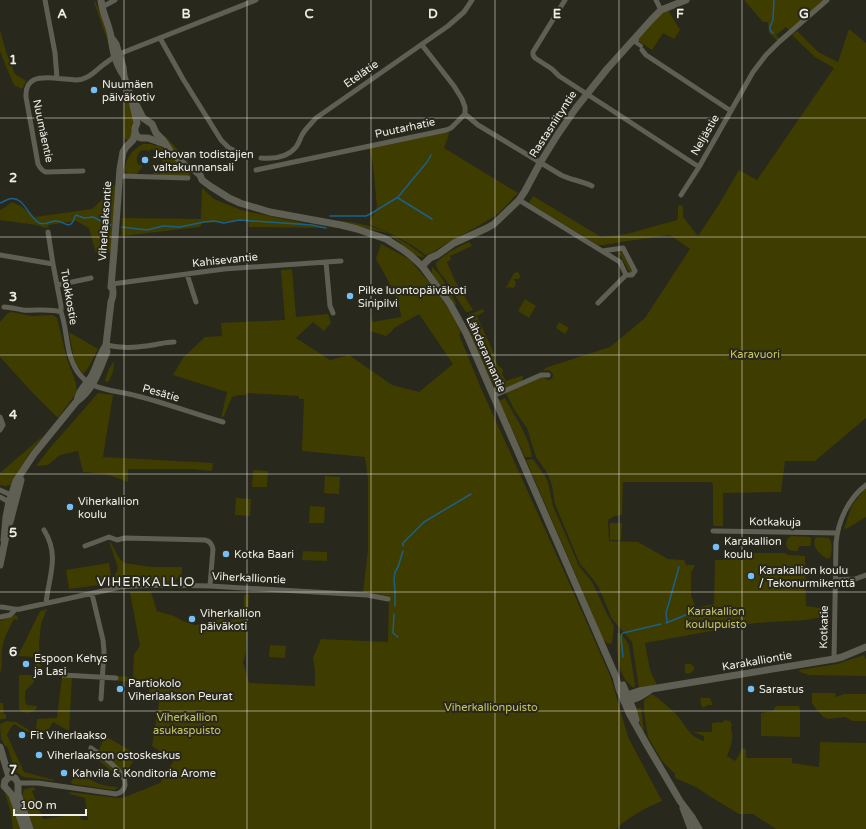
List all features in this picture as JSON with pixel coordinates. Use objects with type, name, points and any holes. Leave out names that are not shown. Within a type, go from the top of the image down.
[{"type":"street","points":[[45,0],[55,49],[57,78]]},
{"type":"street","points":[[96,0],[102,3],[115,0]]},
{"type":"street","name":"Nuumäentie","points":[[83,171],[46,172],[42,170],[38,164],[26,97],[27,87],[32,80],[44,78],[76,80],[85,79],[117,55],[256,0]]},
{"type":"street","name":"Etelätie","points":[[262,158],[277,158],[289,153],[316,118],[448,26],[458,18],[472,0]]},
{"type":"street","name":"Neljästie","points":[[565,0],[533,52],[535,58],[552,69],[558,76],[698,167],[753,72],[766,55],[827,0]]},
{"type":"street","points":[[656,0],[661,10]]},
{"type":"street","name":"Rastasniityntie","points":[[422,266],[431,263],[437,255],[454,243],[494,224],[519,200],[558,134],[587,94],[661,10],[686,0]]},
{"type":"street","points":[[102,3],[111,37],[116,44],[117,55],[123,67],[124,76],[132,101],[137,123],[135,133],[138,137],[145,138]]},
{"type":"street","points":[[160,38],[183,80],[221,140],[229,148],[235,151]]},
{"type":"street","points":[[637,40],[636,42],[646,55],[731,111]]},
{"type":"street","points":[[422,45],[454,86],[462,99],[465,107],[465,114],[478,125],[566,178],[585,182],[592,186]]},
{"type":"street","points":[[122,159],[136,142],[152,134],[153,131],[153,127],[132,101]]},
{"type":"street","name":"Puutarhatie","points":[[256,170],[442,131],[450,128],[465,114]]},
{"type":"street","points":[[137,123],[146,120]]},
{"type":"street","name":"Lähderannantie","points":[[153,127],[171,152],[188,168],[190,172],[218,192],[240,203],[270,212],[340,225],[381,237],[402,249],[422,266],[441,291],[466,333],[616,677],[622,685],[634,712],[637,726],[646,746],[699,829]]},
{"type":"street","name":"Viherlaaksontie","points":[[0,565],[11,499],[26,466],[77,401],[78,394],[90,383],[91,376],[102,350],[106,345],[111,302],[109,297],[112,284],[122,159],[123,152],[133,140],[135,133]]},
{"type":"street","name":"Lähderannantie","points":[[145,138],[165,144]]},
{"type":"street","points":[[681,195],[698,167]]},
{"type":"street","points":[[120,176],[188,178]]},
{"type":"street","points":[[519,200],[620,262],[626,274]]},
{"type":"street","points":[[48,232],[53,264]]},
{"type":"street","points":[[602,251],[624,248],[636,272],[632,275],[626,274]]},
{"type":"street","name":"Tuokkostie","points":[[0,255],[53,264],[71,360],[77,372],[90,383]]},
{"type":"street","name":"Kahisevantie","points":[[112,284],[223,269],[341,261]]},
{"type":"street","points":[[326,262],[330,306],[333,313]]},
{"type":"street","points":[[187,274],[196,302]]},
{"type":"street","points":[[598,304],[626,274]]},
{"type":"street","points":[[58,285],[91,278]]},
{"type":"street","points":[[4,307],[23,310],[61,312]]},
{"type":"street","points":[[106,345],[126,347],[174,342]]},
{"type":"street","points":[[493,396],[541,375],[548,375]]},
{"type":"street","name":"Pesätie","points":[[90,383],[100,388],[161,402],[222,422]]},
{"type":"street","points":[[0,417],[3,425],[0,430]]},
{"type":"street","name":"Kotkatie","points":[[834,659],[837,533],[841,519],[848,505],[856,494],[866,485]]},
{"type":"street","points":[[0,490],[11,499]]},
{"type":"street","points":[[0,497],[11,499]]},
{"type":"street","points":[[44,530],[52,547],[53,559],[46,603]]},
{"type":"street","name":"Kotkakuja","points":[[713,531],[837,533]]},
{"type":"street","points":[[85,546],[109,537],[117,540],[124,538],[205,540],[211,543],[213,549],[210,586]]},
{"type":"street","points":[[835,580],[852,579],[866,575]]},
{"type":"street","name":"Viherkalliontie","points":[[0,617],[10,615],[15,610],[121,587],[134,586],[210,586],[365,595],[388,599]]},
{"type":"street","points":[[92,594],[104,650],[101,699]]},
{"type":"street","name":"Viherkalliontie","points":[[0,607],[15,610]]},
{"type":"street","name":"Karakalliontie","points":[[627,699],[639,692],[834,659],[866,646]]},
{"type":"street","points":[[63,675],[116,678]]},
{"type":"street","points":[[0,747],[9,777]]},
{"type":"street","points":[[18,785],[38,783],[116,794],[122,792],[124,787],[123,776],[101,755],[91,748]]},
{"type":"street","points":[[9,777],[15,778],[18,785],[18,794],[30,829]]},
{"type":"street","points":[[4,788],[5,781],[9,777]]},
{"type":"street","points":[[4,788],[14,791],[18,785]]},
{"type":"street","points":[[4,788],[12,796],[24,829]]},
{"type":"street","name":"Lähderannantie","points":[[680,801],[691,829]]},
{"type":"green space","points":[[745,0],[824,0],[789,30],[786,27],[776,35],[780,40],[779,42],[769,33],[768,22],[763,22]]},
{"type":"green space","points":[[95,1],[102,17],[110,45],[94,2]]},
{"type":"green space","points":[[668,10],[680,30],[674,39],[663,33],[652,50],[639,41],[639,38],[658,17]]},
{"type":"green space","name":"Karavuori","points":[[849,29],[866,43],[866,418],[815,461],[785,461],[781,492],[723,493],[723,526],[714,526],[713,523],[713,484],[711,482],[623,482],[622,515],[615,516],[608,520],[609,541],[638,542],[668,559],[684,560],[686,565],[695,565],[691,573],[691,595],[696,608],[714,604],[715,560],[723,560],[723,553],[784,553],[788,555],[805,556],[806,606],[828,609],[829,616],[805,620],[755,623],[645,643],[650,670],[657,685],[639,688],[632,642],[612,619],[599,588],[580,564],[555,504],[548,474],[536,457],[527,428],[515,411],[506,393],[540,377],[547,380],[551,379],[553,374],[549,370],[544,371],[545,368],[610,347],[645,318],[690,249],[670,235],[598,245],[529,203],[533,196],[601,237],[627,234],[677,220],[678,206],[682,205],[683,217],[698,236],[739,170],[757,180],[834,68],[815,57],[793,36],[793,34],[797,31],[818,52],[838,62]]},
{"type":"green space","points":[[0,30],[6,52],[15,74],[26,81],[22,89],[14,85],[0,51]]},
{"type":"green space","points":[[125,95],[133,118],[133,129],[129,141],[125,139],[124,136]]},
{"type":"green space","points":[[451,128],[444,148],[518,193],[499,213],[432,253],[425,255],[407,242],[371,225],[370,222],[377,207],[373,165],[369,146]]},
{"type":"green space","points":[[166,137],[191,164],[176,153],[165,138]]},
{"type":"green space","points":[[143,144],[151,144],[156,146],[158,144],[192,176],[186,177],[152,174],[157,171],[159,174],[168,168],[152,149],[149,151],[140,151],[137,156],[137,160],[139,165],[142,165],[142,167],[136,175],[128,175],[125,165],[128,158],[133,151]]},
{"type":"green space","points":[[116,183],[111,252],[96,253],[89,228],[76,221],[48,225],[49,227],[45,228],[37,225],[0,220],[0,210],[12,202],[21,206],[35,217],[92,209],[107,195]]},
{"type":"green space","points":[[202,188],[214,199],[241,210],[326,228],[249,227],[248,220],[202,223],[200,227],[122,236],[122,218],[201,219]]},
{"type":"green space","points":[[334,221],[361,224],[387,233]]},
{"type":"green space","points":[[392,235],[425,257],[412,253],[391,236]]},
{"type":"green space","points":[[469,242],[472,246],[450,256],[451,260],[447,262],[455,281],[473,310],[466,312],[447,282],[438,271],[436,263],[439,259]]},
{"type":"green space","name":"Viherkallionpuisto","points":[[381,244],[409,259],[428,281],[451,312],[461,333],[459,334],[460,337],[480,386],[611,678],[628,737],[662,801],[638,813],[616,829],[34,829],[23,797],[23,792],[25,789],[34,787],[35,790],[32,791],[43,819],[79,814],[82,820],[88,820],[85,798],[70,794],[69,792],[118,798],[125,797],[160,783],[174,760],[152,746],[159,702],[149,702],[149,683],[117,681],[118,676],[133,677],[134,654],[140,646],[130,592],[151,592],[157,611],[195,625],[220,619],[230,620],[238,618],[244,609],[244,595],[249,594],[246,652],[243,662],[249,683],[315,686],[313,658],[321,639],[388,642],[389,596],[363,593],[368,550],[368,479],[365,457],[302,451],[304,399],[299,399],[299,396],[247,393],[246,395],[239,395],[232,397],[224,416],[221,418],[227,392],[173,375],[183,358],[205,337],[222,336],[221,323],[285,320],[281,270],[292,269],[296,317],[328,314],[331,323],[324,331],[313,322],[296,338],[330,360],[349,355],[392,385],[419,392],[453,364],[419,314],[394,328],[386,336],[370,331],[372,316],[373,322],[401,317],[395,295],[376,259]]},
{"type":"green space","points":[[621,251],[632,271],[631,273],[619,253]]},
{"type":"green space","points":[[432,267],[446,284],[456,303],[456,306],[432,274]]},
{"type":"green space","points":[[517,272],[520,276],[519,279],[513,279],[516,282],[515,286],[513,288],[506,288],[514,273]]},
{"type":"green space","points":[[525,299],[536,306],[529,318],[518,311]]},
{"type":"green space","points":[[483,309],[484,312],[477,316],[495,356],[494,358],[499,367],[502,368],[502,374],[506,381],[523,376],[522,381],[504,389],[468,315]]},
{"type":"green space","points":[[12,312],[31,316],[52,315],[57,318],[67,359],[76,383],[77,392],[58,418],[0,357],[0,322],[8,313]]},
{"type":"green space","points":[[559,322],[569,328],[565,334],[556,328]]},
{"type":"green space","points":[[69,332],[98,349],[88,368],[83,374],[75,363]]},
{"type":"green space","points":[[470,332],[475,332],[501,390],[495,390],[475,347]]},
{"type":"green space","points":[[113,362],[113,372],[109,381],[106,382],[105,380]]},
{"type":"green space","points":[[98,393],[113,395],[103,457],[213,463],[212,471],[191,469],[128,469],[128,482],[106,474],[83,472],[78,451],[60,455],[48,465],[36,466]]},
{"type":"green space","points":[[505,398],[525,434],[532,457],[525,457],[499,401]]},
{"type":"green space","points":[[44,435],[29,454],[11,485],[0,485],[0,473]]},
{"type":"green space","points":[[533,459],[548,482],[553,506],[579,566],[592,582],[614,626],[611,644],[607,643],[601,637],[594,617],[526,460]]},
{"type":"green space","points":[[253,470],[268,471],[267,487],[252,487]]},
{"type":"green space","points":[[325,476],[340,477],[339,494],[324,493]]},
{"type":"green space","points":[[866,488],[866,517],[844,529],[852,505]]},
{"type":"green space","points":[[236,498],[251,499],[250,516],[235,515]]},
{"type":"green space","points":[[310,506],[325,507],[324,523],[309,523]]},
{"type":"green space","points":[[610,523],[622,523],[621,540],[610,540]]},
{"type":"green space","points":[[791,536],[810,537],[811,545],[799,546],[797,551],[791,550],[787,547],[786,543],[787,539]]},
{"type":"green space","points":[[815,538],[829,538],[832,548],[830,558],[827,559],[819,553],[816,548],[814,542]]},
{"type":"green space","points":[[109,541],[119,558],[124,563],[151,567],[182,567],[182,573],[175,581],[112,583],[69,589],[66,570],[109,563],[112,582],[118,568]]},
{"type":"green space","points":[[303,551],[327,552],[327,561],[302,560]]},
{"type":"green space","points":[[47,609],[41,624],[39,644],[41,673],[36,673],[35,657],[18,656],[40,611]]},
{"type":"green space","points":[[15,615],[18,617],[17,620],[14,619],[6,634],[0,673],[0,621]]},
{"type":"green space","points":[[617,633],[624,637],[629,646],[635,685],[634,688],[628,683],[621,670],[618,656]]},
{"type":"green space","points":[[270,645],[286,646],[285,658],[269,657]]},
{"type":"green space","points":[[864,655],[866,660],[866,676],[809,675],[800,672],[799,670],[837,664]]},
{"type":"green space","points":[[685,664],[691,664],[694,667],[692,672],[688,674],[685,673]]},
{"type":"green space","points":[[20,675],[35,675],[34,682],[25,691],[25,702],[27,705],[37,706],[32,712],[27,713],[19,710]]},
{"type":"green space","points":[[62,677],[72,677],[69,731],[53,722],[45,735],[36,730],[37,719],[57,718]]},
{"type":"green space","points":[[812,693],[835,693],[836,697],[844,694],[866,694],[866,721],[853,721],[845,717],[829,719],[823,717],[812,703]]},
{"type":"green space","points":[[651,695],[654,695],[673,711],[694,736],[704,741],[704,736],[693,732],[712,732],[712,723],[721,723],[725,720],[730,721],[732,725],[732,739],[727,756],[735,761],[742,748],[746,749],[746,758],[792,758],[792,763],[819,767],[820,742],[866,743],[866,829],[776,829],[753,814],[739,814],[696,787],[675,778],[675,774],[662,761],[648,737],[644,712],[644,701]]},
{"type":"green space","points":[[700,698],[710,698],[713,705],[708,705],[703,708]]},
{"type":"green space","points":[[0,703],[3,703],[6,719],[0,719]]},
{"type":"green space","points":[[776,706],[799,706],[800,737],[761,736],[761,713],[773,711]]},
{"type":"green space","points":[[641,708],[644,732],[635,709]]},
{"type":"green space","points":[[7,721],[16,722],[34,733],[33,735],[14,724],[7,735],[24,772],[54,781],[23,777],[15,770],[7,746],[5,746],[1,739],[0,724]]},
{"type":"green space","points":[[105,736],[138,755],[125,773],[99,750]]},
{"type":"green space","points":[[90,752],[117,772],[121,780],[91,755],[88,758],[87,757]]},
{"type":"green space","points":[[79,769],[82,769],[80,774],[93,781],[102,785],[118,788],[114,790],[72,784],[71,782]]},
{"type":"green space","points":[[5,793],[9,796],[21,829],[13,829],[11,813]]},
{"type":"waterway","points":[[773,33],[770,30],[770,27],[773,20],[774,0]]},
{"type":"waterway","points":[[330,216],[366,216],[372,213],[398,197],[431,155]]},
{"type":"waterway","points":[[398,198],[432,219]]},
{"type":"waterway","points":[[0,203],[9,199],[18,200],[35,220],[42,224],[59,221],[69,225],[72,223],[76,215],[84,218],[93,217],[111,225]]},
{"type":"waterway","points":[[122,227],[147,230],[163,226],[180,227],[204,222],[214,221],[224,223],[239,220],[312,225],[326,228]]},
{"type":"waterway","points":[[403,546],[403,543],[424,522],[471,494]]},
{"type":"waterway","points":[[395,606],[395,572],[403,551]]},
{"type":"waterway","points":[[667,622],[666,613],[679,567]]},
{"type":"waterway","points":[[666,623],[693,612],[699,612]]},
{"type":"waterway","points":[[394,614],[393,633],[398,637]]},
{"type":"waterway","points":[[623,633],[661,624]]},
{"type":"waterway","points":[[622,634],[623,657]]},
{"type":"place","name":"Nuumäen päiväkotiv","points":[[94,90]]},
{"type":"place","name":"Jehovan todistajien valtakunnansali","points":[[145,160]]},
{"type":"place","name":"Pilke luontopäiväkoti Sinipilvi","points":[[350,296]]},
{"type":"place","name":"Viherkallion koulu","points":[[70,507]]},
{"type":"place","name":"Karakallion koulu","points":[[716,547]]},
{"type":"place","name":"Kotka Baari","points":[[226,554]]},
{"type":"place","name":"Karakallion koulu / Tekonurmikenttä","points":[[751,576]]},
{"type":"place","name":"Viherkallion päiväkoti","points":[[192,619]]},
{"type":"place","name":"Espoon Kehys ja Lasi","points":[[26,664]]},
{"type":"place","name":"Partiokolo Viherlaakson Peurat","points":[[120,689]]},
{"type":"place","name":"Sarastus","points":[[751,689]]},
{"type":"place","name":"Fit Viherlaakso","points":[[22,735]]},
{"type":"place","name":"Viherlaakson ostoskeskus","points":[[39,755]]},
{"type":"place","name":"Kahvila & Konditoria Arome","points":[[64,773]]},
{"type":"district","name":"VIHERKALLIO","points":[[146,582]]},
{"type":"park label","name":"Karakallion koulupuisto","points":[[716,617]]},
{"type":"park label","name":"Viherkallion asukaspuisto","points":[[187,723]]}]
